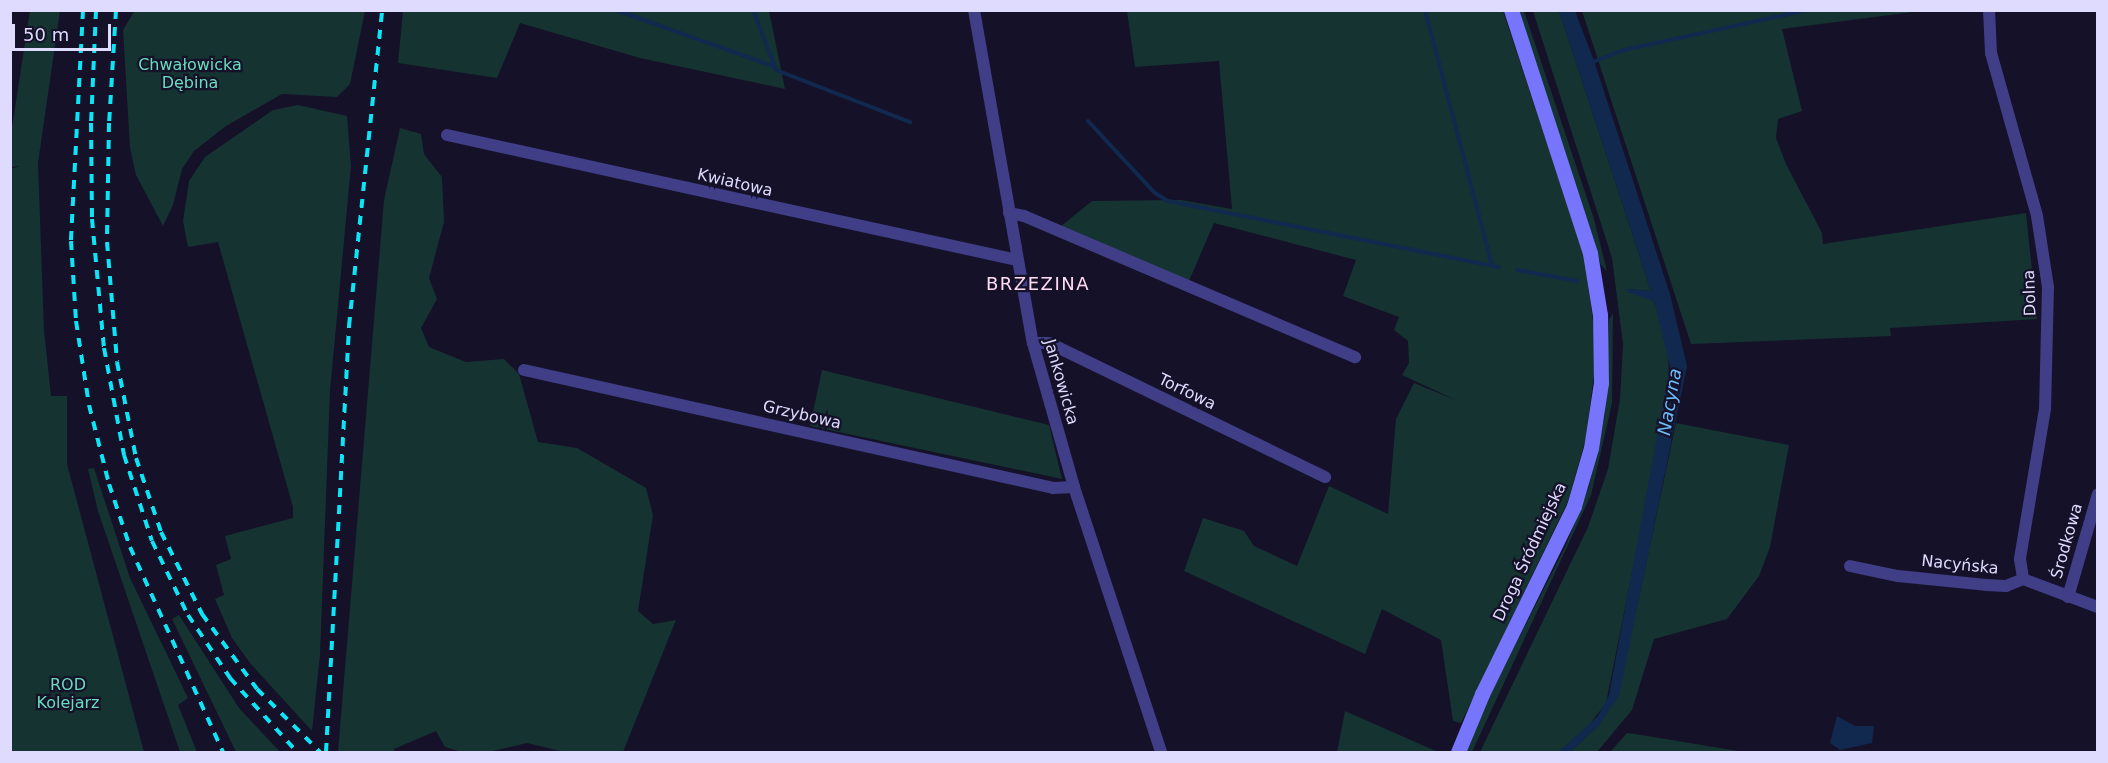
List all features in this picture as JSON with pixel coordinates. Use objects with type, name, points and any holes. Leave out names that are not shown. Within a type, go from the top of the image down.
[{"type":"main road","name":"Droga Śródmiejska","points":[[1458,753],[1482,694],[1574,506],[1591,448],[1601,383],[1600,315],[1590,253],[1511,10]]},
{"type":"street","name":"Jankowicka","points":[[974,10],[1033,343],[1074,487],[1161,753]]},
{"type":"street","name":"Dolna","points":[[1989,10],[1991,53],[2037,216],[2048,287],[2045,409],[2020,559],[2023,579]]},
{"type":"street","name":"Kwiatowa","points":[[447,135],[1017,260]]},
{"type":"street","points":[[1009,213],[1024,216],[1355,357]]},
{"type":"street","name":"Torfowa","points":[[1033,343],[1049,343],[1325,477]]},
{"type":"street","name":"Grzybowa","points":[[524,370],[1053,488],[1074,487]]},
{"type":"street","name":"Środkowa","points":[[2068,597],[2097,494]]},
{"type":"street","name":"Nacyńska","points":[[1850,566],[1944,582],[2006,586],[2023,579]]},
{"type":"street","points":[[2023,579],[2097,607]]},
{"type":"green space","name":"Chwałowicka Dębina","points":[[135,10],[365,11],[350,84],[337,97],[282,94],[226,126],[194,151],[182,169],[173,205],[163,226],[136,175],[130,148],[123,30]]},
{"type":"green space","name":"ROD Kolejarz","points":[[30,11],[60,11],[38,163],[44,330],[51,396],[67,396],[67,464],[144,752],[11,752],[10,169],[20,166],[11,167],[10,140]]},
{"type":"green space","points":[[403,11],[769,11],[785,89],[640,58],[520,23],[497,78],[398,63]]},
{"type":"green space","points":[[1127,11],[1503,11],[1584,255],[1594,328],[1594,374],[1586,438],[1568,501],[1461,723],[1453,721],[1441,640],[1382,609],[1365,654],[1184,571],[1203,518],[1244,531],[1254,546],[1297,566],[1329,486],[1388,514],[1396,419],[1414,383],[1458,401],[1402,375],[1409,363],[1408,341],[1394,330],[1399,317],[1343,296],[1356,260],[1214,223],[1189,281],[1060,227],[1092,201],[1181,200],[1232,209],[1219,61],[1135,67]]},
{"type":"green space","points":[[1519,11],[1524,11],[1594,219],[1607,271],[1601,265]]},
{"type":"green space","points":[[1533,11],[1559,11],[1651,291],[1627,289],[1654,301],[1668,348],[1669,388],[1606,703],[1590,724],[1559,752],[1480,752],[1588,527],[1608,469],[1620,399],[1623,344],[1612,258]]},
{"type":"green space","points":[[1582,11],[1921,11],[1782,29],[1802,111],[1778,119],[1776,138],[1786,164],[1822,233],[1823,244],[2026,213],[2037,319],[1890,328],[1891,336],[1691,344]]},
{"type":"green space","points":[[298,105],[347,116],[351,166],[330,391],[320,655],[312,731],[250,663],[232,638],[215,599],[224,595],[216,565],[231,559],[225,536],[293,518],[293,507],[218,242],[188,247],[183,221],[189,181],[205,157],[273,110]]},
{"type":"green space","points":[[400,128],[421,134],[424,154],[442,177],[444,222],[429,278],[437,299],[421,328],[429,347],[466,362],[504,359],[519,374],[538,442],[577,448],[646,488],[653,515],[638,611],[653,624],[676,620],[623,752],[565,752],[527,743],[488,752],[462,752],[445,747],[436,731],[394,749],[395,752],[338,752],[384,200]]},
{"type":"green space","points":[[1613,313],[1612,403],[1591,495],[1472,752],[1467,752],[1486,703],[1566,545],[1589,487],[1605,414],[1609,320]]},
{"type":"green space","points":[[822,370],[1049,425],[1062,479],[810,426]]},
{"type":"green space","points":[[1676,423],[1789,445],[1770,547],[1759,576],[1727,619],[1654,639],[1632,710],[1597,752],[1570,752],[1599,725],[1631,635]]},
{"type":"green space","points":[[94,468],[130,578],[188,698],[178,705],[197,752],[180,752],[98,511],[88,469]]},
{"type":"green space","points":[[179,615],[239,708],[280,752],[236,752],[172,619]]},
{"type":"green space","points":[[1345,711],[1438,752],[1337,752]]},
{"type":"green space","points":[[1627,733],[1635,734],[1744,752],[1610,752]]},
{"type":"water","name":"Nacyna","points":[[1559,11],[1575,11],[1594,61],[1670,294],[1687,366],[1619,696],[1599,725],[1570,752],[1559,752],[1598,716],[1609,695],[1670,367],[1654,301],[1627,292],[1627,289],[1651,291]]},
{"type":"water","points":[[1837,716],[1855,726],[1874,726],[1872,743],[1840,750],[1830,743]]},
{"type":"waterway","points":[[616,10],[775,67]]},
{"type":"waterway","points":[[753,10],[776,70],[910,122]]},
{"type":"waterway","points":[[1425,10],[1492,265]]},
{"type":"waterway","points":[[1590,63],[1624,50],[1807,10]]},
{"type":"waterway","points":[[1088,121],[1155,193],[1168,201],[1499,267]]},
{"type":"waterway","points":[[1517,270],[1577,281]]},
{"type":"railway","points":[[83,10],[71,241],[76,321],[89,405],[109,484],[130,547],[223,752]]},
{"type":"railway","points":[[96,10],[91,123],[92,219],[104,348],[124,455],[152,541],[188,615],[230,678],[297,752]]},
{"type":"railway","points":[[116,10],[109,123],[107,242],[117,362],[136,458],[161,532],[202,614],[257,689],[320,752]]},
{"type":"railway","points":[[326,752],[349,326],[382,10]]},
{"type":"district","name":"BRZEZINA","points":[[1038,284]]}]
